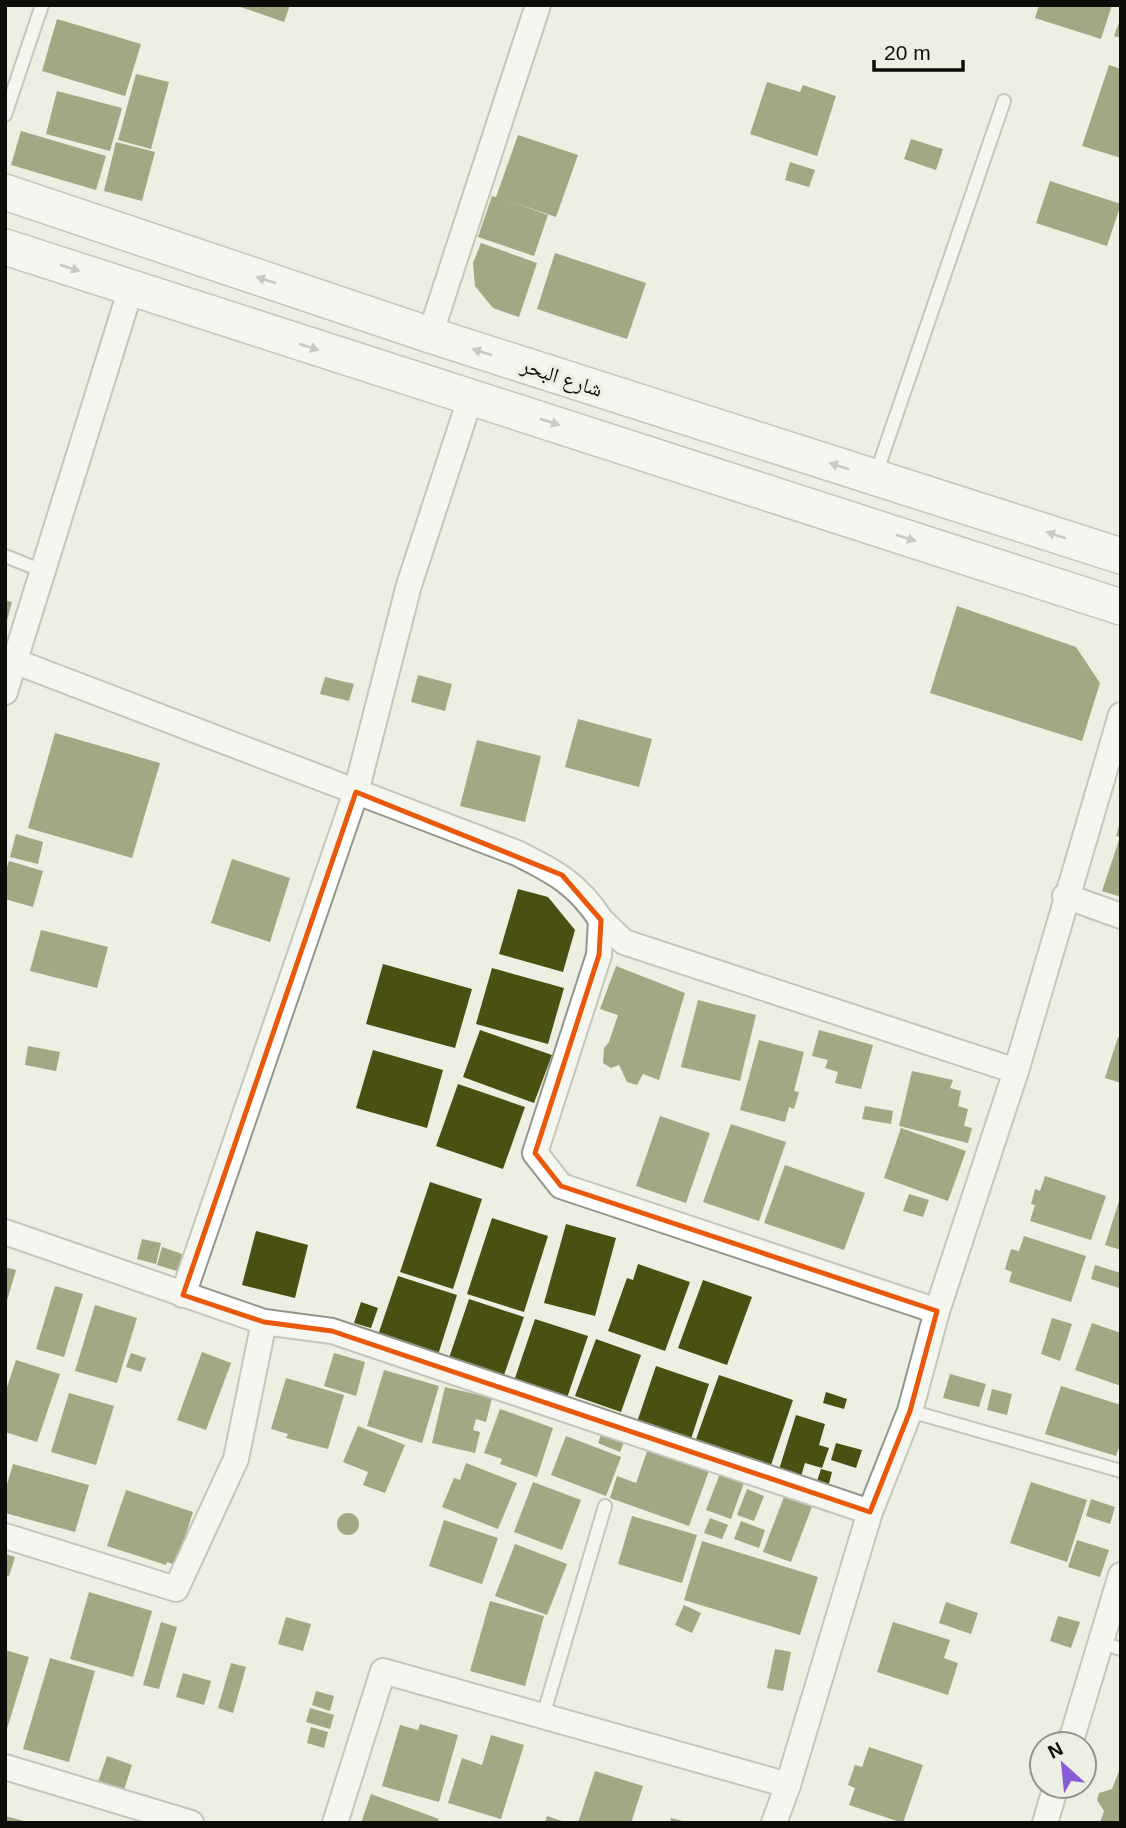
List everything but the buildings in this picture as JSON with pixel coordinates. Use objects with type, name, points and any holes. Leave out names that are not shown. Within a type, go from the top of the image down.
[{"type":"main road","name":"شارع البحر","points":[[5,192],[430,335],[1121,555]]},
{"type":"main road","points":[[5,247],[435,388],[471,396],[1121,607]]},
{"type":"street","points":[[430,335],[538,5]]},
{"type":"street","points":[[5,692],[131,288]]},
{"type":"street","points":[[183,1295],[356,792],[409,585],[471,396]]},
{"type":"street","points":[[14,662],[517,853],[562,875],[589,901],[601,920],[624,942],[1016,1071]]},
{"type":"street","points":[[774,1823],[788,1786],[870,1512],[910,1411],[937,1311],[1016,1071],[1065,896],[1121,715]]},
{"type":"street","points":[[1065,896],[1121,916]]},
{"type":"street","points":[[601,920],[599,955],[534,1153],[561,1186],[937,1311]]},
{"type":"street","points":[[5,1232],[264,1322],[331,1331],[870,1512]]},
{"type":"street","points":[[5,1536],[176,1589],[236,1459],[264,1322]]},
{"type":"street","points":[[1076,1730],[1111,1646],[1121,1574]]},
{"type":"street","points":[[335,1823],[383,1671],[788,1786]]},
{"type":"street","points":[[5,1767],[191,1823]]},
{"type":"street","points":[[1045,1823],[1052,1800]]},
{"type":"lane","points":[[5,114],[42,5]]},
{"type":"lane","points":[[874,477],[1004,101]]},
{"type":"lane","points":[[5,556],[43,571]]},
{"type":"lane","points":[[910,1411],[1121,1471]]},
{"type":"lane","points":[[543,1716],[605,1506]]},
{"type":"highlighted area","points":[[356,792],[562,875],[601,920],[599,955],[535,1153],[561,1186],[937,1311],[910,1411],[870,1512],[332,1331],[264,1322],[183,1295]]}]
